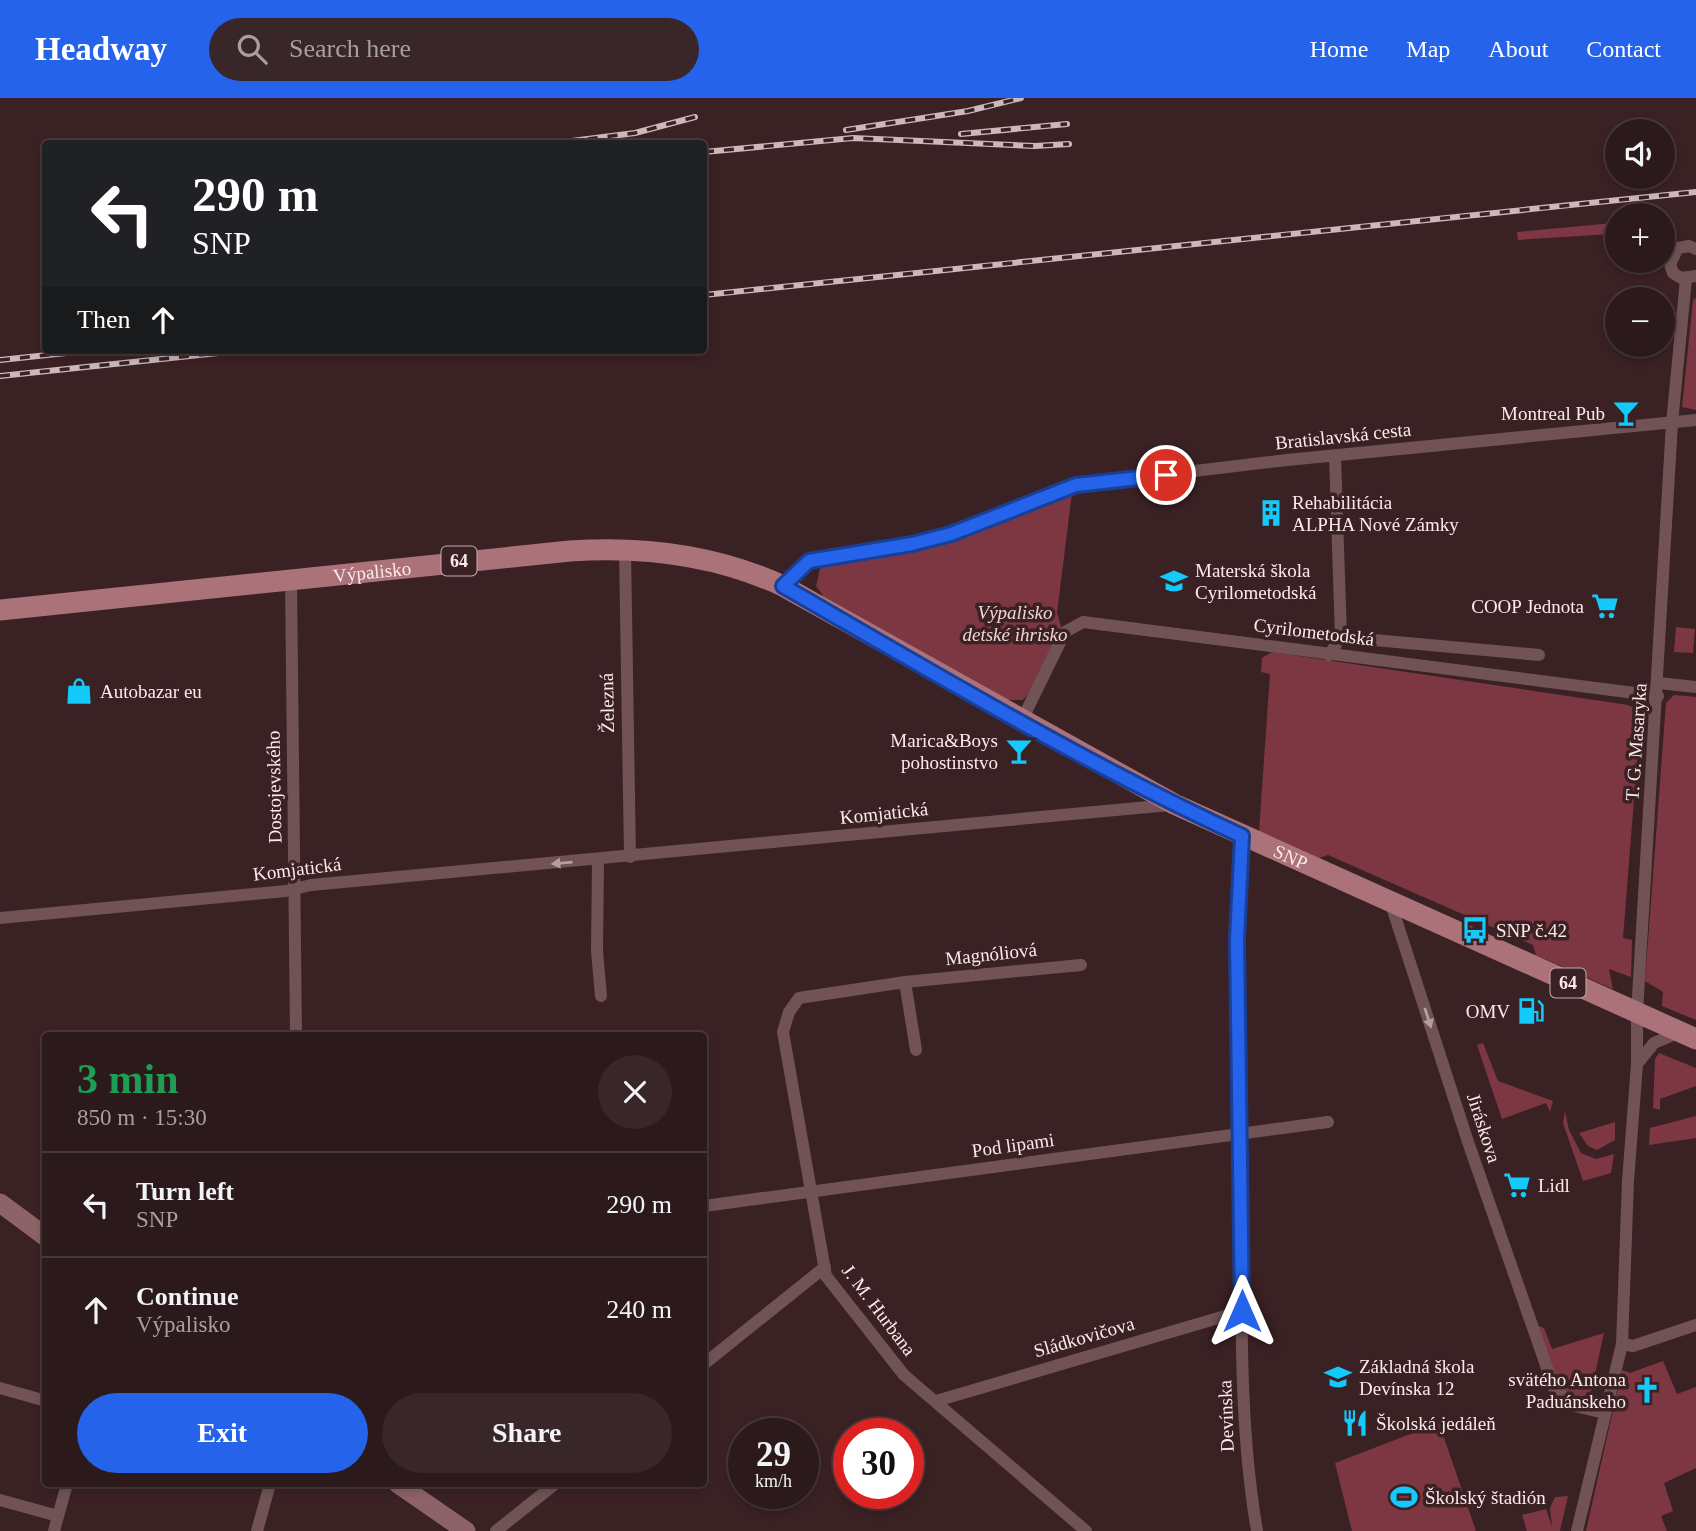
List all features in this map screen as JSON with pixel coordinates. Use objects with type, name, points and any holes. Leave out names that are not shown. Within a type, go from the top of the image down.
[{"type":"main road","name":"Výpalisko","points":[[0,610],[545,553],[625,549],[672,553],[763,577],[898,652]]},
{"type":"main road","name":"SNP","points":[[898,652],[1174,804],[1688,1036]]},
{"type":"main road","points":[[0,1203],[42,1234]]},
{"type":"main road","points":[[402,1487],[466,1531]]},
{"type":"street","points":[[1691,277],[1673,273],[1670,258],[1683,246],[1696,249]]},
{"type":"street","name":"T. G. Masaryka","points":[[1577,1531],[1622,1344],[1628,1181],[1637,1064],[1637,1013],[1659,689],[1672,423],[1691,277]]},
{"type":"street","name":"Bratislavská cesta","points":[[783,586],[809,561],[925,541],[1076,485],[1696,419]]},
{"type":"street","points":[[1329,654],[1341,637],[1335,456]]},
{"type":"street","name":"Železná","points":[[625,549],[629,857]]},
{"type":"street","name":"Dostojevského","points":[[290,579],[296,1032]]},
{"type":"street","name":"Cyrilometodská","points":[[1021,722],[1065,632],[1083,622],[1329,654],[1659,689],[1696,687]]},
{"type":"street","points":[[1341,637],[1539,655]]},
{"type":"street","name":"Komjatická","points":[[0,918],[295,890],[311,885],[1174,804]]},
{"type":"street","name":"Devínska","points":[[1242,836],[1237,940],[1242,1311],[1246,1469],[1257,1531]]},
{"type":"street","points":[[598,860],[597,951],[601,996]]},
{"type":"street","name":"Jiráskova","points":[[1391,904],[1469,1145],[1555,1388],[1571,1405],[1604,1413]]},
{"type":"street","name":"Magnóliová","points":[[783,1032],[789,1012],[799,998],[905,982],[1081,965]]},
{"type":"street","points":[[905,982],[916,1050]]},
{"type":"street","name":"J. M. Hurbana","points":[[783,1032],[826,1276],[904,1375],[1086,1531]]},
{"type":"street","points":[[1637,1064],[1654,1042],[1688,1036]]},
{"type":"street","name":"Pod lipami","points":[[707,1206],[1328,1122]]},
{"type":"street","points":[[707,1362],[825,1267]]},
{"type":"street","name":"Sládkovičova","points":[[936,1401],[1242,1311]]},
{"type":"street","points":[[1622,1344],[1633,1346],[1696,1325]]},
{"type":"street","points":[[0,1388],[42,1400]]},
{"type":"street","points":[[54,1531],[66,1487]]},
{"type":"street","points":[[257,1531],[269,1487]]},
{"type":"street","points":[[496,1531],[551,1487]]},
{"type":"street","points":[[0,1500],[58,1516]]},
{"type":"green space","points":[[1605,224],[1605,234],[1518,240],[1517,232]]},
{"type":"green space","points":[[1696,298],[1696,410],[1682,407],[1693,300]]},
{"type":"green space","name":"Výpalisko detské ihrisko","points":[[1072,493],[1057,613],[1061,626],[1032,689],[1023,700],[1006,700],[824,597],[816,586],[820,569],[830,562],[917,550],[943,543]]},
{"type":"green space","points":[[1676,627],[1695,629],[1693,653],[1674,652]]},
{"type":"green space","points":[[1272,652],[1628,705],[1641,711],[1623,938],[1632,940],[1631,977],[1609,969],[1613,989],[1536,955],[1533,945],[1328,855],[1319,858],[1259,831],[1270,674],[1261,672],[1262,658]]},
{"type":"green space","points":[[1674,695],[1696,697],[1696,1020],[1662,1006],[1663,992],[1645,981],[1666,703]]},
{"type":"green space","points":[[1483,1043],[1498,1081],[1553,1101],[1550,1112],[1546,1103],[1502,1119],[1477,1045]]},
{"type":"green space","points":[[1659,1053],[1696,1068],[1696,1086],[1660,1099],[1660,1110],[1653,1108],[1655,1059]]},
{"type":"green space","points":[[1565,1111],[1569,1130],[1581,1153],[1596,1159],[1614,1154],[1611,1173],[1583,1181],[1563,1123]]},
{"type":"green space","points":[[1696,1116],[1696,1138],[1649,1145],[1650,1128]]},
{"type":"green space","points":[[1615,1122],[1615,1140],[1597,1150],[1588,1146],[1579,1133]]},
{"type":"green space","points":[[1536,1325],[1544,1328],[1552,1349],[1604,1333],[1589,1401],[1578,1401],[1568,1396],[1560,1387]]},
{"type":"green space","points":[[1663,1361],[1677,1394],[1696,1387],[1696,1468],[1664,1483],[1673,1511],[1661,1516],[1667,1531],[1586,1531],[1622,1370],[1630,1373]]},
{"type":"green space","name":"Školský štadión","points":[[1439,1423],[1476,1531],[1352,1531],[1335,1463]]},
{"type":"green space","points":[[1568,1496],[1560,1531],[1527,1531],[1522,1515],[1546,1509],[1552,1527],[1550,1508],[1555,1497]]},
{"type":"railway","points":[[846,130],[968,111],[1021,98]]},
{"type":"railway","points":[[580,140],[635,133],[695,117]]},
{"type":"railway","points":[[961,134],[1067,124]]},
{"type":"railway","points":[[707,152],[853,138],[1035,146],[1069,144]]},
{"type":"railway","points":[[707,295],[1696,192]]},
{"type":"railway","points":[[0,360],[57,354]]},
{"type":"railway","points":[[0,376],[209,354]]},
{"type":"place","name":"Montreal Pub","points":[[1626,413]]},
{"type":"place","name":"Rehabilitácia ALPHA Nové Zámky","points":[[1271,513]]},
{"type":"place","name":"Materská škola Cyrilometodská","points":[[1174,581]]},
{"type":"place","name":"COOP Jednota","points":[[1605,606]]},
{"type":"place","name":"Autobazar eu","points":[[79,691]]},
{"type":"place","name":"Marica&Boys pohostinstvo","points":[[1019,751]]},
{"type":"place","name":"SNP č.42","points":[[1475,930]]},
{"type":"place","name":"OMV","points":[[1531,1011]]},
{"type":"place","name":"Lidl","points":[[1517,1185]]},
{"type":"place","name":"Základná škola Devínska 12","points":[[1338,1377]]},
{"type":"place","name":"svätého Antona Paduánskeho","points":[[1647,1390]]},
{"type":"place","name":"Školská jedáleň","points":[[1355,1423]]},
{"type":"place","name":"Školský štadión","points":[[1404,1497]]},
{"type":"route","points":[[1166,475],[1076,485],[951,534],[912,544],[809,561],[783,586],[1021,722],[1174,804],[1242,836],[1237,940],[1242,1311]]}]
